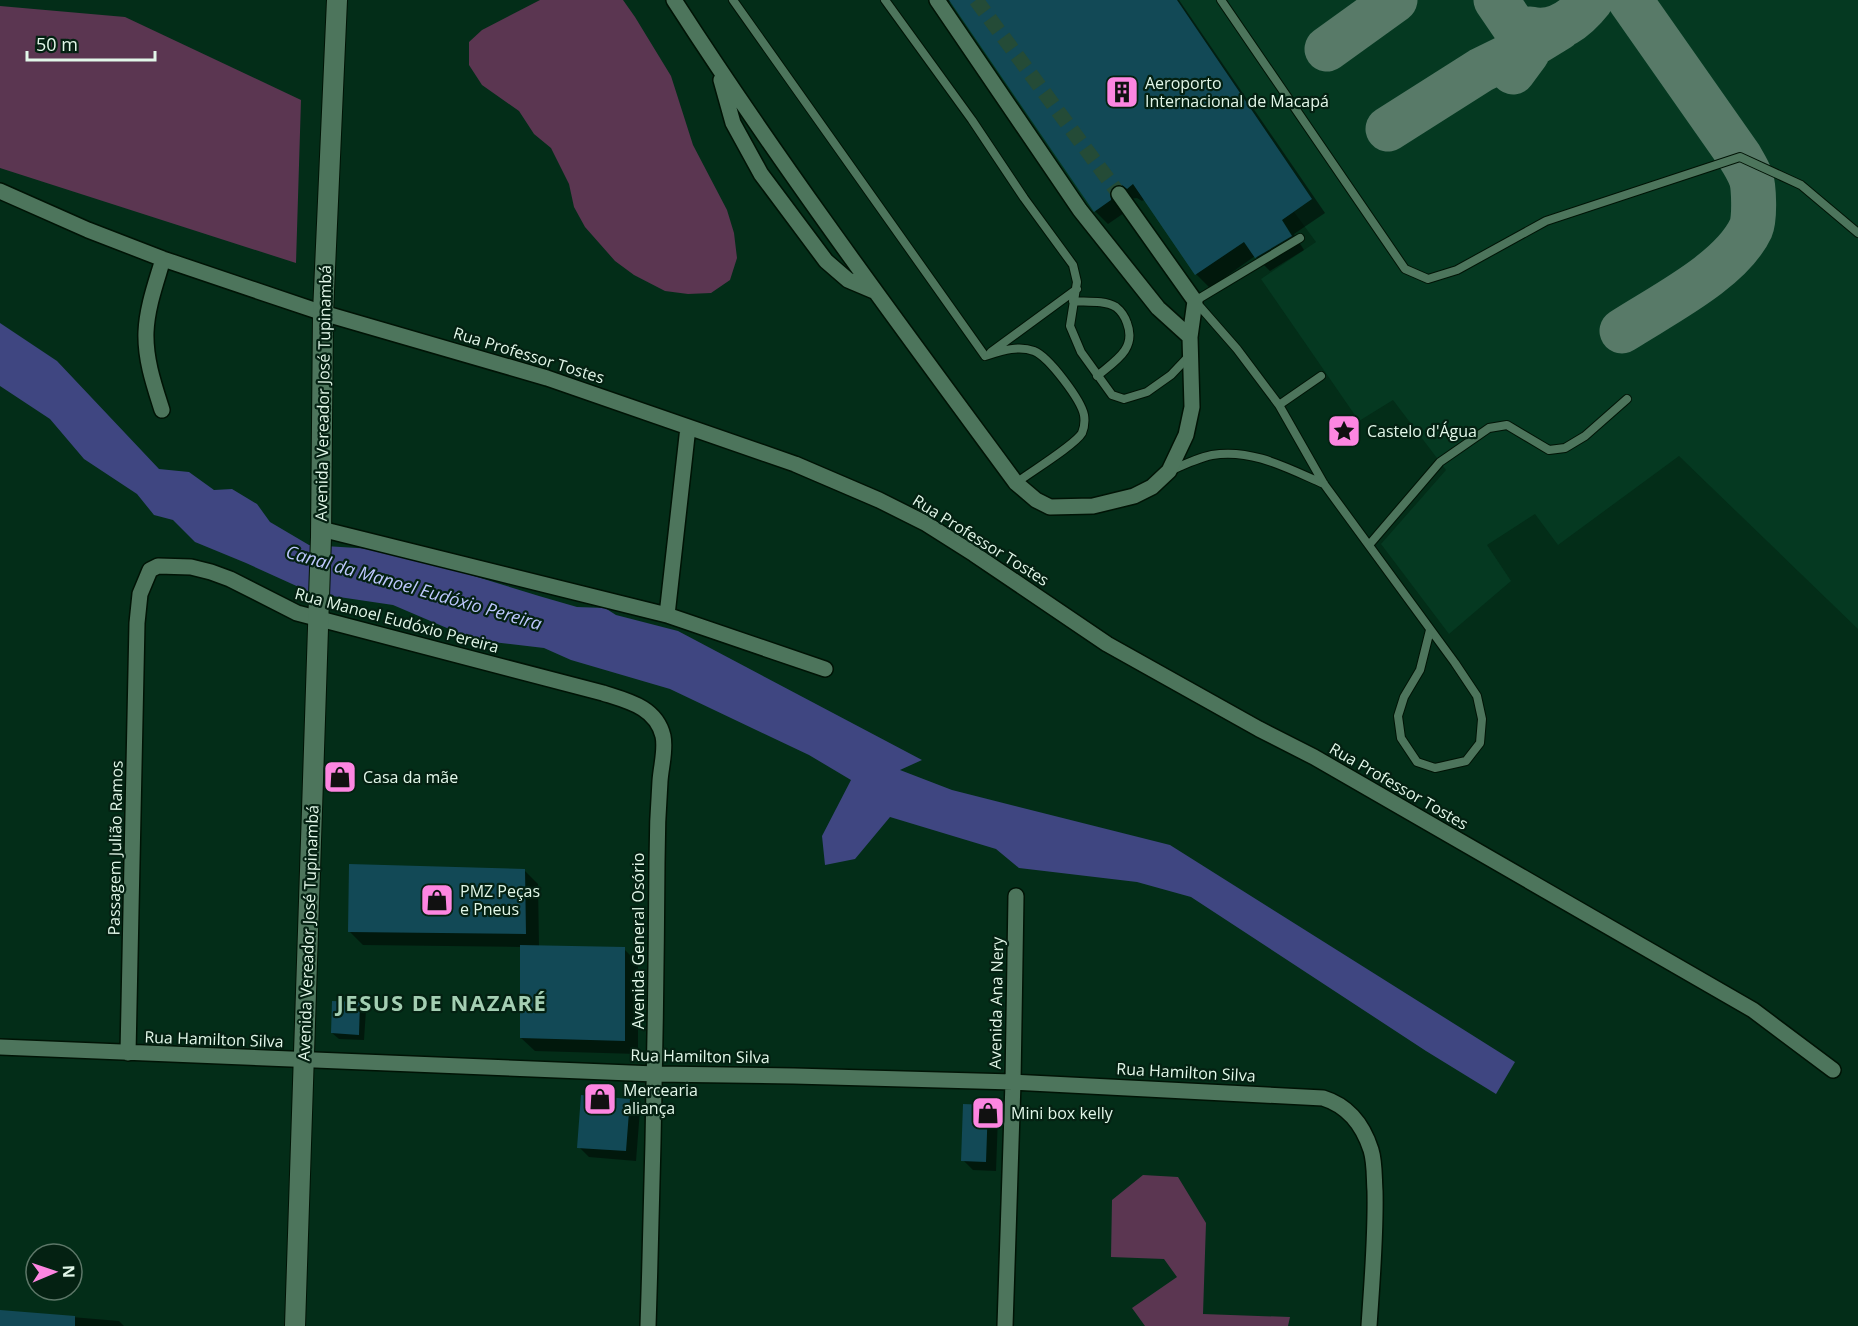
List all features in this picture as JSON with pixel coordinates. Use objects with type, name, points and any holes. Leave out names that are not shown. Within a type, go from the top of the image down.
[{"type":"street","name":"Avenida Vereador José Tupinambá","points":[[295,1326],[319,610],[323,313],[337,0]]},
{"type":"street","points":[[674,0],[718,69],[874,291],[1016,483],[1036,500],[1050,507],[1093,506],[1134,496],[1152,487],[1169,471],[1186,435],[1192,407],[1190,337],[1195,301],[1119,194]]},
{"type":"street","points":[[937,0],[1080,210],[1158,308],[1190,337]]},
{"type":"street","points":[[718,69],[733,123],[761,174],[826,261],[848,280],[874,291]]},
{"type":"street","name":"Rua Professor Tostes","points":[[0,191],[88,230],[163,259],[323,313],[547,378],[795,464],[879,500],[925,523],[1107,644],[1314,757],[1753,1010],[1833,1070]]},
{"type":"street","points":[[162,410],[150,370],[146,333],[163,259]]},
{"type":"street","points":[[667,615],[688,427]]},
{"type":"street","points":[[321,533],[667,615],[825,669]]},
{"type":"street","name":"Rua Manoel Eudóxio Pereira","points":[[137,643],[140,594],[150,570],[158,566],[191,567],[211,572],[297,614],[319,610],[640,705],[658,724],[663,736]]},
{"type":"street","name":"Passagem Julião Ramos","points":[[128,1053],[137,643]]},
{"type":"street","name":"Avenida General Osório","points":[[648,1326],[655,1074],[657,819],[664,750],[663,736]]},
{"type":"street","name":"Avenida Ana Nery","points":[[1005,1326],[1016,896]]},
{"type":"street","name":"Rua Hamilton Silva","points":[[0,1047],[655,1074],[1013,1082],[1323,1098],[1344,1107],[1352,1115],[1366,1138],[1374,1163],[1375,1211],[1369,1326]]},
{"type":"lane","points":[[733,0],[985,356]]},
{"type":"lane","points":[[885,0],[1073,265],[1077,289],[1070,326],[1081,352],[1112,395],[1124,399],[1147,392],[1171,375],[1191,354]]},
{"type":"lane","points":[[1221,0],[1405,269],[1428,279],[1457,270],[1546,221],[1740,157],[1801,185],[1858,233]]},
{"type":"lane","points":[[1300,238],[1195,301],[1237,349],[1279,405],[1324,484],[1478,696],[1482,719],[1480,743],[1466,761],[1435,768],[1417,762],[1401,738],[1398,716],[1404,697],[1420,670],[1430,630]]},
{"type":"lane","points":[[985,356],[1077,289]]},
{"type":"lane","points":[[1073,301],[1102,303],[1116,308],[1123,314],[1129,330],[1128,346],[1097,376]]},
{"type":"lane","points":[[985,356],[1007,349],[1035,351],[1045,358],[1059,374],[1084,415],[1081,434],[1072,444],[1016,483]]},
{"type":"lane","points":[[1279,405],[1321,376]]},
{"type":"lane","points":[[1369,545],[1440,462],[1489,428],[1507,425],[1549,450],[1565,448],[1585,436],[1627,399]]},
{"type":"lane","points":[[1169,471],[1212,455],[1247,455],[1266,459],[1324,484]]},
{"type":"shaded area","points":[[540,0],[623,0],[671,76],[693,145],[727,210],[734,233],[737,258],[730,280],[711,293],[688,294],[665,291],[634,275],[615,261],[585,227],[574,207],[569,184],[551,148],[534,134],[519,111],[482,85],[469,65],[469,42],[482,30]]},
{"type":"shaded area","points":[[942,0],[1858,0],[1858,629],[1679,456],[1558,545],[1535,514],[1487,545],[1511,581],[1449,634],[1381,544],[1446,470],[1393,400],[1359,421],[1261,279],[1316,242],[1294,212],[1282,220],[1293,236],[1257,261],[1244,242],[1195,275],[1133,184],[1089,215]]},
{"type":"shaded area","points":[[0,6],[125,17],[301,100],[296,263],[0,168]]},
{"type":"shaded area","points":[[1143,1175],[1178,1177],[1206,1223],[1203,1314],[1290,1317],[1288,1326],[1145,1326],[1132,1308],[1177,1277],[1164,1259],[1111,1257],[1112,1200]]},
{"type":"water","name":"Canal da Manoel Eudóxio Pereira","points":[[0,323],[57,361],[159,469],[189,472],[214,490],[232,489],[257,504],[270,522],[309,545],[389,550],[577,607],[605,608],[616,615],[678,631],[922,760],[900,770],[952,790],[1170,845],[1515,1062],[1496,1094],[1426,1051],[1191,897],[1137,882],[1019,868],[996,849],[890,817],[855,859],[825,865],[822,836],[851,780],[809,755],[670,689],[571,660],[544,648],[475,640],[393,605],[312,593],[195,542],[173,520],[154,515],[137,494],[84,459],[50,419],[0,386]]},
{"type":"building","name":"Aeroporto Internacional de Macapá","points":[[949,0],[1177,0],[1312,199],[1282,220],[1292,236],[1255,258],[1244,242],[1195,275],[1133,184],[1127,189],[1122,185],[1114,186],[1110,190],[1111,200],[1094,212]]},
{"type":"building","name":"PMZ Peças e Pneus","points":[[349,864],[525,869],[526,934],[348,932]]},
{"type":"building","points":[[520,945],[625,947],[625,1041],[520,1038]]},
{"type":"building","points":[[332,1001],[360,1002],[359,1035],[331,1033]]},
{"type":"building","points":[[581,1095],[630,1099],[626,1151],[577,1148]]},
{"type":"building","points":[[963,1104],[988,1105],[986,1162],[961,1161]]},
{"type":"building","points":[[0,1310],[75,1316],[75,1326],[0,1326]]},
{"type":"taxiway","points":[[1327,49],[1395,0]]},
{"type":"taxiway","points":[[1496,0],[1528,47],[1527,53],[1513,72]]},
{"type":"taxiway","points":[[1530,29],[1548,30],[1565,24],[1591,0]]},
{"type":"taxiway","points":[[1622,331],[1694,286],[1728,259],[1751,228],[1754,211],[1751,178],[1740,157],[1630,0]]},
{"type":"taxiway","points":[[1388,129],[1481,70],[1528,47],[1559,28]]},
{"type":"tunnel","points":[[976,0],[1119,194]]},
{"type":"place","name":"Aeroporto Internacional de Macapá","points":[[1122,92]]},
{"type":"place","name":"Castelo d'Água","points":[[1344,431]]},
{"type":"place","name":"Casa da mãe","points":[[340,777]]},
{"type":"place","name":"PMZ Peças e Pneus","points":[[437,900]]},
{"type":"place","name":"Mercearia aliança","points":[[600,1099]]},
{"type":"place","name":"Mini box kelly","points":[[988,1113]]},
{"type":"district","name":"JESUS DE NAZARÉ","points":[[442,1002]]}]
